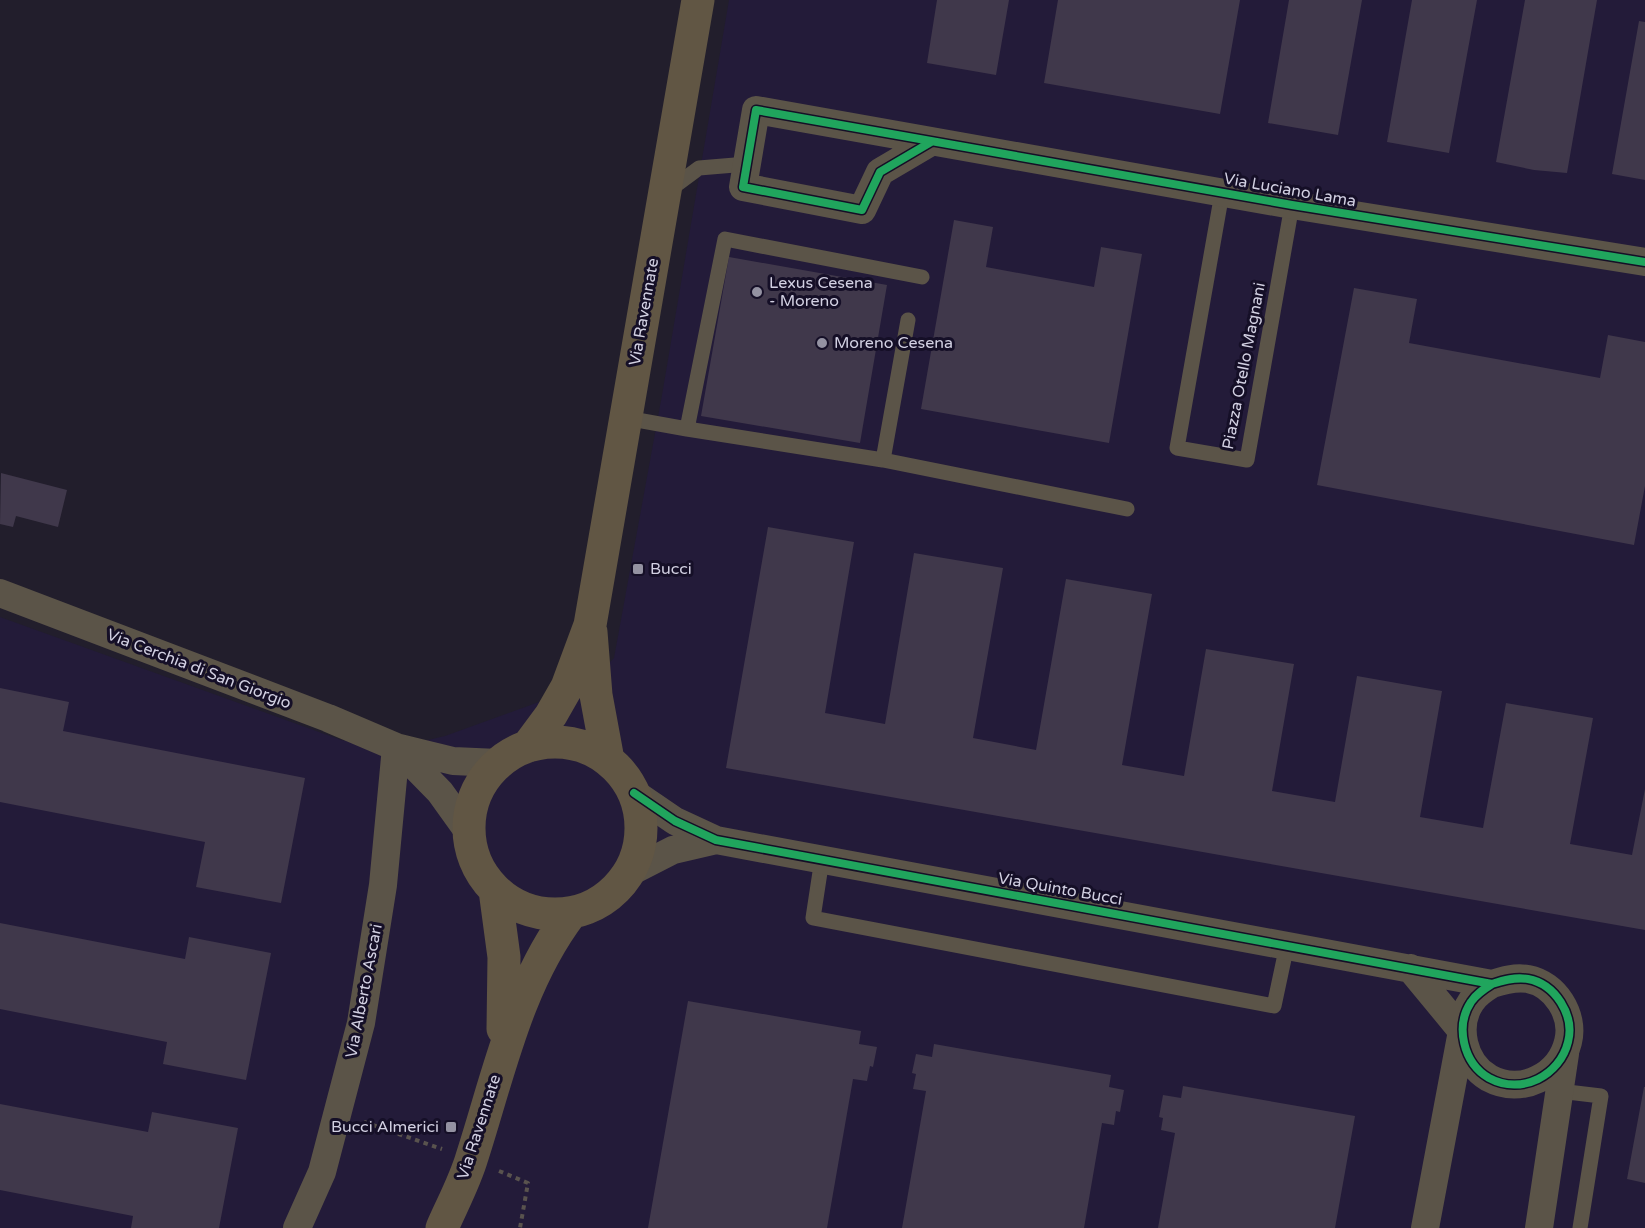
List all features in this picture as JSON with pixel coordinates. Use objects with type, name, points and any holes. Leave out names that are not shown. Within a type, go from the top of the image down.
[{"type":"main road","name":"Via Ravennate","points":[[528,746],[551,715],[567,687],[590,625],[699,0]]},
{"type":"main road","name":"Via Ravennate","points":[[590,625],[596,695],[608,760]]},
{"type":"main road","points":[[549,742],[570,743],[608,760],[623,775],[634,793],[640,812],[641,833],[638,853],[630,872],[614,891],[595,905],[572,913],[544,914],[517,906],[495,890],[481,873],[472,853],[468,831],[471,806],[482,782],[498,763],[528,746],[549,742]]},
{"type":"main road","name":"Via Ravennate","points":[[495,890],[504,957],[501,1058]]},
{"type":"main road","name":"Via Ravennate","points":[[442,1228],[471,1160],[501,1058],[521,1002],[542,956],[572,913]]},
{"type":"street","name":"Via Luciano Lama","points":[[931,142],[880,172],[862,210],[742,187],[756,110],[1292,205],[1645,262]]},
{"type":"street","name":"Via Cerchia di San Giorgio","points":[[0,593],[328,718],[396,747],[453,761],[498,763]]},
{"type":"street","name":"Via Cerchia di San Giorgio","points":[[396,747],[440,792],[468,831]]},
{"type":"street","name":"Via Alberto Ascari","points":[[297,1228],[322,1172],[361,1023],[383,885],[396,747]]},
{"type":"street","name":"Via Quinto Bucci","points":[[634,793],[675,820],[716,840],[1492,984],[1509,978],[1530,979],[1549,989],[1560,1001],[1568,1018],[1570,1035],[1559,1091],[1539,1228]]},
{"type":"street","name":"Via Quinto Bucci","points":[[630,872],[673,850],[716,840]]},
{"type":"street","points":[[1410,968],[1462,1031],[1465,1046],[1473,1063],[1489,1078],[1510,1084],[1535,1082],[1550,1072],[1565,1054]]},
{"type":"street","points":[[1425,1228],[1465,1015],[1471,1002],[1492,984]]},
{"type":"lane","points":[[665,193],[699,168],[747,164]]},
{"type":"lane","name":"Piazza Otello Magnani","points":[[1222,193],[1177,448],[1247,460],[1292,205]]},
{"type":"lane","points":[[687,429],[725,239],[922,277]]},
{"type":"lane","points":[[883,460],[908,320]]},
{"type":"lane","points":[[626,418],[883,460],[1127,509]]},
{"type":"lane","points":[[822,860],[813,918],[1274,1006],[1287,945]]},
{"type":"lane","points":[[1559,1091],[1601,1096],[1580,1228]]},
{"type":"shaded area","points":[[729,0],[1645,0],[1645,1228],[0,1228],[0,617],[341,740],[390,749],[445,736],[539,702],[582,691],[614,658],[662,395]]},
{"type":"building","points":[[937,0],[1009,0],[996,75],[927,63]]},
{"type":"building","points":[[1058,0],[1240,0],[1220,114],[1044,83]]},
{"type":"building","points":[[1289,0],[1362,0],[1338,135],[1268,123]]},
{"type":"building","points":[[1412,0],[1477,0],[1449,153],[1387,142]]},
{"type":"building","points":[[1525,0],[1597,0],[1567,173],[1534,170],[1496,162]]},
{"type":"building","points":[[1639,21],[1645,22],[1645,180],[1612,174]]},
{"type":"building","points":[[954,220],[993,227],[986,267],[1094,287],[1101,247],[1142,254],[1109,443],[921,409]]},
{"type":"building","points":[[729,257],[887,285],[860,443],[701,416]]},
{"type":"building","points":[[1354,288],[1417,299],[1409,343],[1600,378],[1608,335],[1645,342],[1645,486],[1634,545],[1317,485]]},
{"type":"building","points":[[1,473],[67,490],[58,527],[16,516],[13,527],[0,524]]},
{"type":"building","points":[[768,527],[854,542],[825,713],[885,724],[914,553],[1003,568],[973,738],[1036,750],[1066,579],[1152,594],[1122,765],[1184,776],[1206,649],[1294,664],[1272,791],[1335,802],[1357,676],[1442,691],[1420,817],[1483,828],[1506,703],[1593,718],[1570,844],[1632,855],[1645,789],[1645,930],[726,768]]},
{"type":"building","points":[[0,688],[69,702],[63,731],[305,778],[281,903],[196,887],[205,842],[0,802]]},
{"type":"building","points":[[0,923],[185,959],[189,937],[271,953],[246,1080],[163,1064],[167,1042],[0,1009]]},
{"type":"building","points":[[688,1001],[861,1031],[859,1044],[877,1047],[873,1067],[870,1066],[867,1081],[853,1079],[827,1228],[648,1228]]},
{"type":"building","points":[[934,1044],[1111,1075],[1109,1087],[1124,1090],[1120,1112],[1116,1111],[1114,1125],[1102,1123],[1084,1228],[902,1228],[926,1091],[913,1089],[916,1074],[912,1073],[916,1054],[932,1057]]},
{"type":"building","points":[[1183,1086],[1355,1116],[1335,1228],[1158,1228],[1175,1133],[1161,1130],[1163,1118],[1159,1117],[1163,1095],[1181,1098]]},
{"type":"building","points":[[1645,1087],[1645,1183],[1627,1179]]},
{"type":"building","points":[[0,1104],[148,1132],[152,1112],[238,1128],[219,1228],[131,1228],[133,1216],[0,1190]]},
{"type":"cycle path","points":[[931,142],[880,172],[862,210],[743,187],[756,110],[1292,205],[1645,262]]},
{"type":"cycle path","points":[[634,793],[675,821],[716,840],[1492,984],[1519,978],[1538,982],[1547,987],[1561,1002],[1566,1012],[1569,1032],[1564,1054],[1548,1073],[1538,1079],[1514,1085],[1502,1083],[1489,1078],[1480,1071],[1468,1054],[1463,1033],[1466,1012],[1475,997],[1492,984]]},
{"type":"place","name":"Lexus Cesena - Moreno","points":[[757,292]]},
{"type":"place","name":"Moreno Cesena","points":[[822,343]]},
{"type":"place","name":"Bucci","points":[[638,569]]},
{"type":"place","name":"Bucci Almerici","points":[[451,1127]]}]
